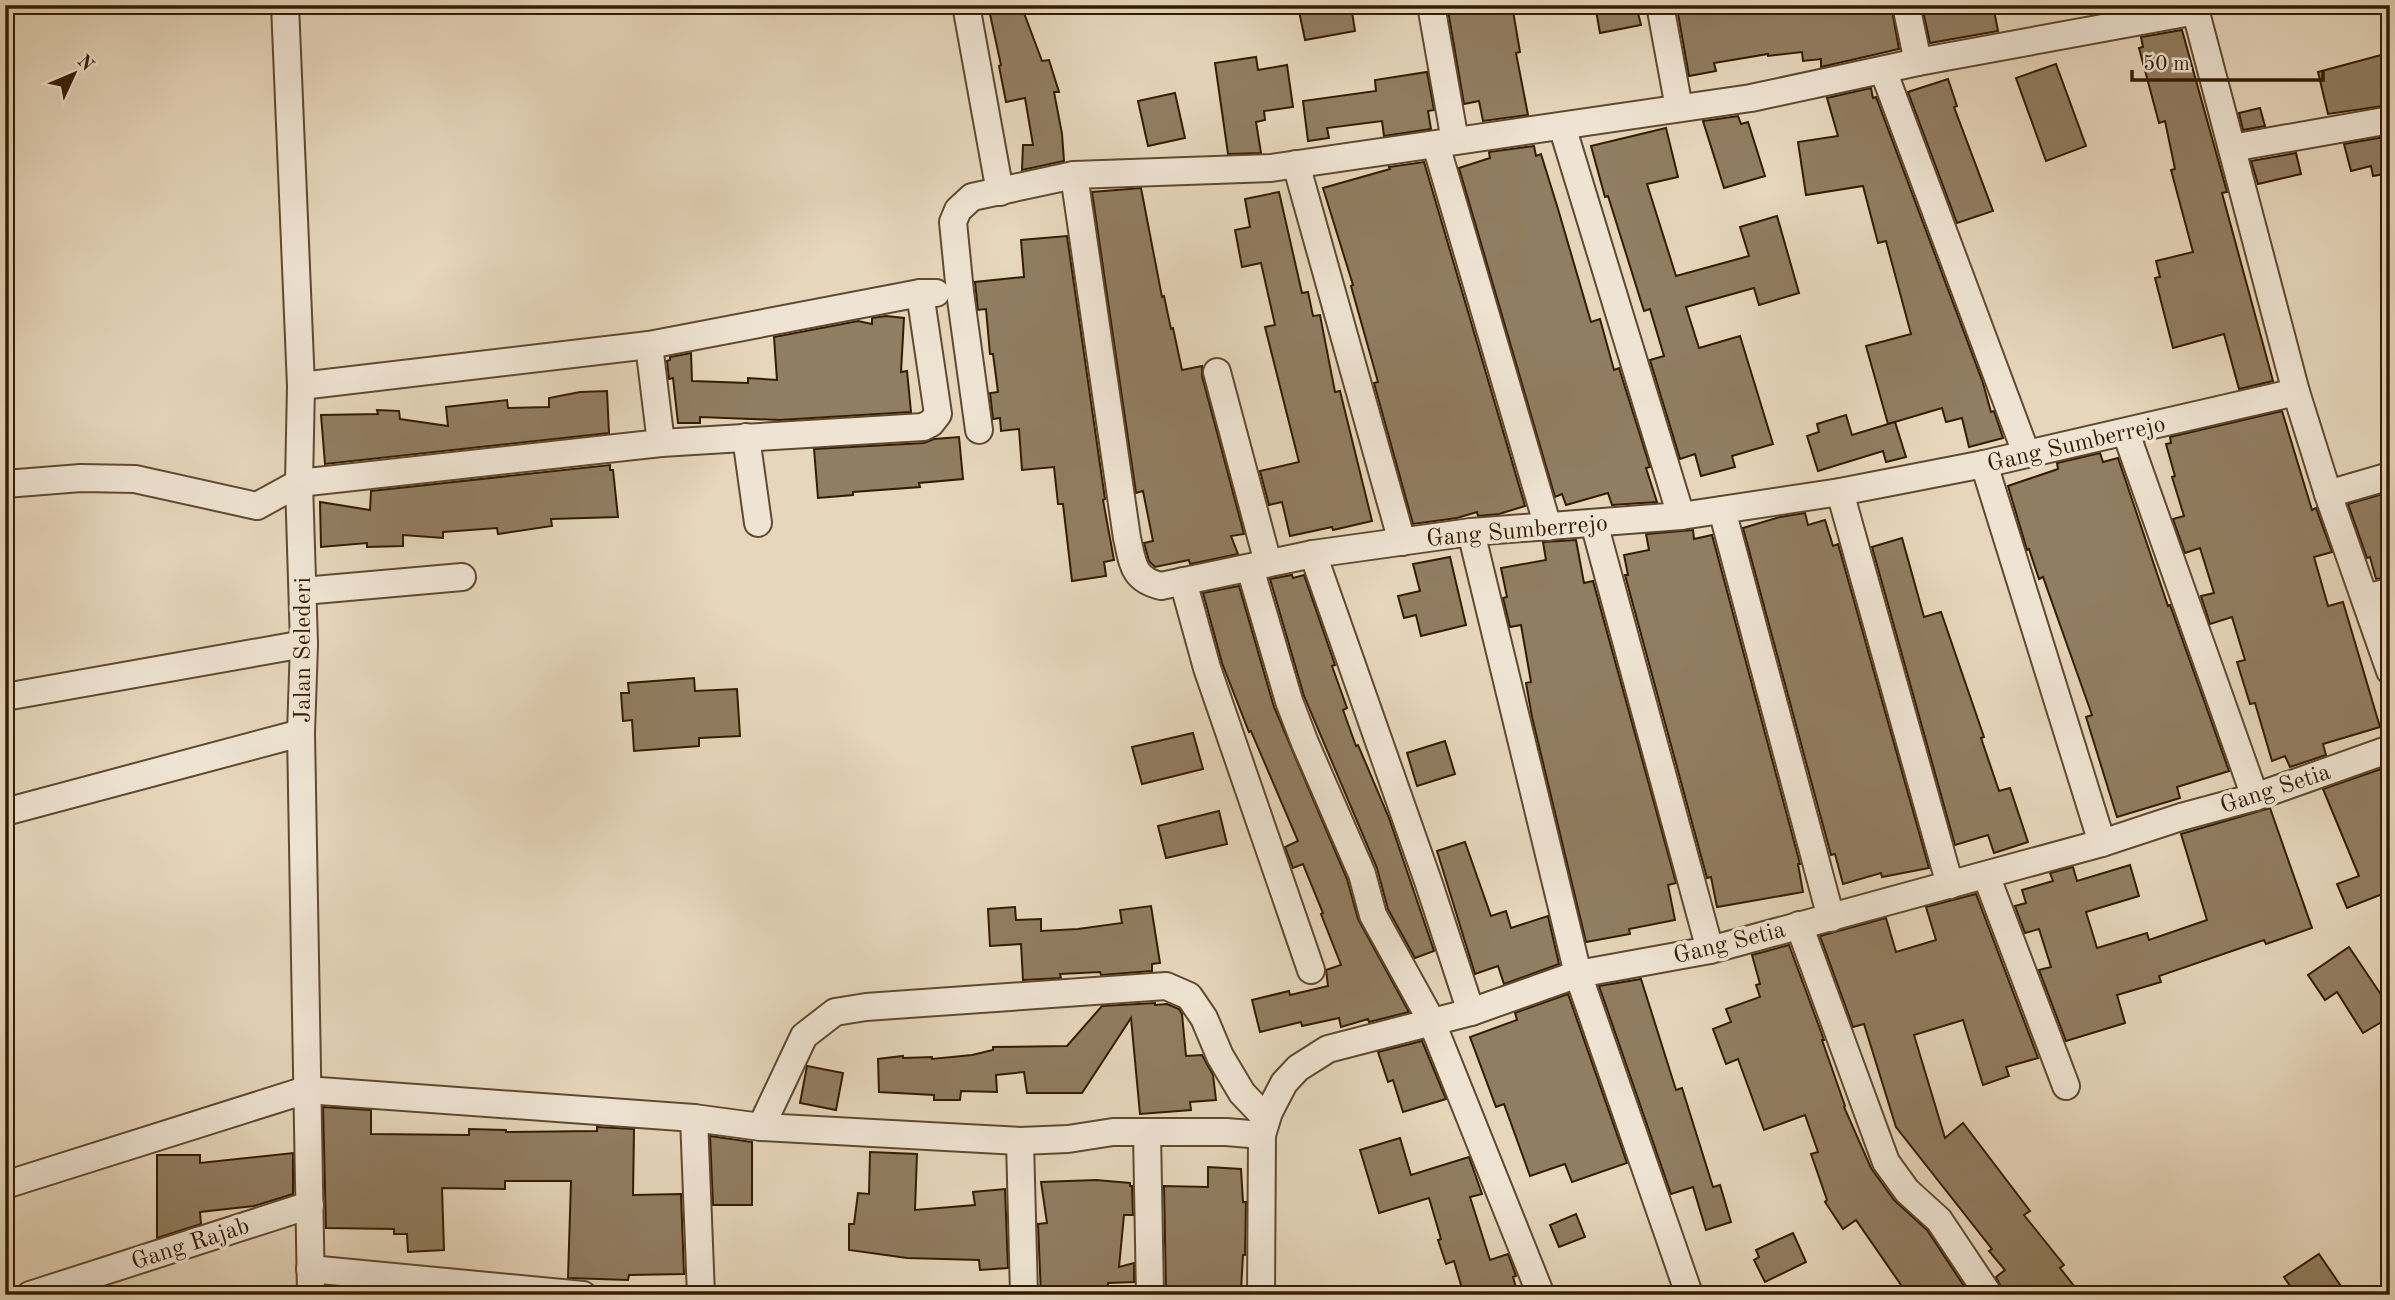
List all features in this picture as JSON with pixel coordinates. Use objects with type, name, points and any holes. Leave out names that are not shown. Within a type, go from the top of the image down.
[{"type":"street","name":"Jalan Selederi","points":[[285,5],[301,386],[299,483],[304,644],[301,733],[310,1282]]},
{"type":"street","points":[[966,5],[1000,192]]},
{"type":"street","points":[[1431,5],[1446,143],[1548,527]]},
{"type":"street","points":[[1660,5],[1679,108]]},
{"type":"street","points":[[1906,5],[1918,62]]},
{"type":"street","points":[[979,430],[960,292],[954,222],[958,210],[972,197],[1074,175],[1272,168],[1751,98],[1918,62],[2110,15],[2195,8],[2296,392],[2328,494],[2377,595],[2390,671]]},
{"type":"street","points":[[1883,70],[2026,453]]},
{"type":"street","points":[[2232,148],[2390,120]]},
{"type":"street","points":[[1562,126],[1681,516]]},
{"type":"street","points":[[1296,164],[1402,542]]},
{"type":"street","name":"Gang Sumberrejo","points":[[1074,175],[1127,538],[1134,570],[1146,582],[1161,586],[1313,554],[1471,532],[1681,516],[1840,492],[2126,433],[2296,392]]},
{"type":"street","points":[[301,386],[649,345],[920,293],[960,292]]},
{"type":"street","points":[[5,484],[81,478],[135,479],[257,506],[299,483],[661,443],[923,427],[938,414],[938,402],[920,293]]},
{"type":"street","points":[[649,345],[661,443]]},
{"type":"street","points":[[1217,372],[1289,701],[1362,874],[1373,915],[1431,1020],[1541,1295]]},
{"type":"street","points":[[2126,433],[2255,797]]},
{"type":"street","points":[[746,437],[758,523]]},
{"type":"street","points":[[1984,464],[2102,843]]},
{"type":"street","points":[[2328,494],[2390,476]]},
{"type":"street","points":[[1840,492],[1950,885]]},
{"type":"street","points":[[1722,510],[1831,918]]},
{"type":"street","points":[[1594,523],[1710,950]]},
{"type":"street","points":[[1471,532],[1578,974],[1689,1294]]},
{"type":"street","points":[[1313,554],[1471,1012]]},
{"type":"street","points":[[303,591],[462,577]]},
{"type":"street","points":[[1183,581],[1207,668],[1311,970]]},
{"type":"street","points":[[5,697],[304,644]]},
{"type":"street","points":[[5,812],[301,733]]},
{"type":"street","name":"Gang Setia","points":[[1262,1292],[1266,1124],[1284,1083],[1298,1068],[1328,1049],[1431,1020],[1471,1012],[1578,974],[1710,950],[2102,843],[2181,817],[2255,797],[2390,749]]},
{"type":"street","points":[[1986,875],[2066,1086]]},
{"type":"street","points":[[1799,925],[1886,1161],[1907,1191],[1939,1220],[1989,1295]]},
{"type":"street","points":[[5,1185],[306,1090],[694,1118],[761,1127],[1020,1141],[1068,1139],[1113,1132],[1226,1132],[1266,1124],[1261,1113],[1242,1093],[1220,1056],[1204,1018],[1189,996],[1166,986],[866,1007],[835,1012],[804,1036],[761,1127]]},
{"type":"street","points":[[694,1118],[701,1295]]},
{"type":"street","points":[[1147,1133],[1150,1295]]},
{"type":"street","points":[[1020,1141],[1024,1295]]},
{"type":"street","name":"Gang Rajab","points":[[30,1295],[310,1205]]},
{"type":"street","points":[[310,1282],[583,1295]]},
{"type":"building","points":[[988,5],[1021,5],[1042,61],[1049,60],[1059,92],[1054,92],[1064,161],[1022,170],[1023,145],[1033,145],[1025,98],[1006,102]]},
{"type":"building","points":[[1351,5],[1355,31],[1305,40],[1299,11]]},
{"type":"building","points":[[1447,5],[1512,5],[1520,52],[1516,53],[1528,115],[1483,121],[1479,101],[1464,104]]},
{"type":"building","points":[[1595,5],[1636,5],[1641,25],[1600,33]]},
{"type":"building","points":[[1694,5],[1891,5],[1899,49],[1821,67],[1821,59],[1803,61],[1802,52],[1768,54],[1714,63],[1716,71],[1689,76],[1677,8]]},
{"type":"building","points":[[1950,5],[1993,5],[1998,31],[1930,43],[1923,11]]},
{"type":"building","points":[[2182,30],[2227,192],[2222,193],[2273,381],[2239,389],[2224,334],[2173,348],[2155,278],[2160,277],[2156,261],[2193,252],[2171,170],[2175,169],[2165,121],[2159,123],[2139,48],[2143,47],[2141,37]]},
{"type":"building","points":[[2385,54],[2390,73],[2390,105],[2328,114],[2318,72]]},
{"type":"building","points":[[1256,57],[1258,70],[1287,65],[1293,107],[1264,111],[1265,120],[1256,122],[1261,153],[1228,154],[1215,63]]},
{"type":"building","points":[[2056,64],[2086,146],[2046,161],[2016,78]]},
{"type":"building","points":[[1427,72],[1434,110],[1428,111],[1431,129],[1384,136],[1382,121],[1327,128],[1329,138],[1308,141],[1303,101],[1376,91],[1375,80]]},
{"type":"building","points":[[1948,79],[1957,106],[1954,107],[1993,211],[1957,223],[1908,92]]},
{"type":"building","points":[[1871,88],[2003,438],[1969,447],[1962,418],[1946,422],[1942,408],[1888,424],[1866,346],[1911,334],[1886,241],[1878,243],[1863,186],[1806,195],[1798,142],[1838,136],[1827,98]]},
{"type":"building","points":[[1175,93],[1185,138],[1148,146],[1138,101]]},
{"type":"building","points":[[2260,108],[2265,126],[2243,130],[2239,113]]},
{"type":"building","points":[[1738,116],[1741,124],[1748,122],[1765,176],[1724,188],[1703,121]]},
{"type":"building","points":[[1666,128],[1678,177],[1647,184],[1676,276],[1749,256],[1740,227],[1777,216],[1799,293],[1759,305],[1754,288],[1686,307],[1699,348],[1740,336],[1773,444],[1732,456],[1735,467],[1701,476],[1695,454],[1680,459],[1650,360],[1664,356],[1650,309],[1644,311],[1608,196],[1605,197],[1591,146]]},
{"type":"building","points":[[2390,136],[2390,173],[2373,176],[2371,166],[2351,171],[2344,144]]},
{"type":"building","points":[[1534,146],[1536,156],[1541,154],[1591,322],[1600,319],[1614,370],[1619,368],[1650,467],[1646,468],[1657,502],[1612,505],[1608,493],[1566,505],[1562,494],[1555,497],[1459,168],[1490,158],[1489,152]]},
{"type":"building","points":[[2296,153],[2301,174],[2258,184],[2251,161]]},
{"type":"building","points":[[1424,162],[1525,506],[1499,514],[1478,516],[1477,512],[1457,518],[1413,524],[1374,383],[1378,382],[1351,286],[1353,285],[1323,188],[1390,169],[1389,167]]},
{"type":"building","points":[[1141,188],[1162,297],[1164,296],[1171,329],[1173,328],[1182,370],[1202,366],[1202,376],[1244,534],[1231,536],[1238,554],[1190,564],[1189,560],[1155,567],[1149,561],[1144,543],[1153,541],[1143,491],[1136,493],[1092,192]]},
{"type":"building","points":[[1279,192],[1302,293],[1308,292],[1313,316],[1320,315],[1335,392],[1340,391],[1372,521],[1290,536],[1282,502],[1269,505],[1260,471],[1299,462],[1265,327],[1275,325],[1261,263],[1242,267],[1235,230],[1250,227],[1245,199]]},
{"type":"building","points":[[1067,236],[1105,499],[1103,500],[1114,560],[1104,562],[1106,576],[1072,581],[1063,504],[1058,504],[1054,467],[1022,470],[1019,429],[1001,431],[1000,418],[993,419],[990,393],[998,392],[993,354],[990,354],[986,309],[978,310],[975,282],[1024,277],[1021,240]]},
{"type":"building","points":[[872,318],[904,318],[901,372],[907,371],[911,412],[780,420],[700,417],[700,423],[678,423],[673,378],[669,379],[667,361],[670,357],[691,353],[692,381],[748,383],[748,378],[777,380],[774,337],[858,321],[872,324]]},
{"type":"building","points":[[607,391],[609,433],[325,464],[321,415],[378,414],[377,410],[399,411],[400,419],[448,426],[446,407],[507,400],[508,408],[549,407],[549,398],[580,392]]},
{"type":"building","points":[[2282,411],[2312,510],[2316,508],[2332,552],[2314,557],[2328,606],[2343,602],[2380,727],[2323,744],[2326,755],[2290,767],[2285,756],[2272,761],[2255,703],[2250,704],[2237,662],[2245,660],[2232,617],[2210,624],[2201,596],[2214,593],[2200,548],[2185,553],[2173,519],[2184,516],[2172,477],[2175,476],[2166,444],[2171,443],[2170,437]]},
{"type":"building","points":[[1846,415],[1852,435],[1895,422],[1906,457],[1886,462],[1883,451],[1818,471],[1807,436],[1819,432],[1817,424]]},
{"type":"building","points":[[959,437],[963,479],[919,483],[920,487],[853,492],[853,495],[818,498],[814,449],[924,443],[934,439]]},
{"type":"building","points":[[2100,453],[2103,462],[2118,458],[2168,606],[2170,605],[2229,771],[2177,787],[2180,798],[2117,817],[2086,717],[2092,715],[2043,577],[2039,579],[2029,549],[2027,550],[2008,486],[2058,469],[2057,463]]},
{"type":"building","points":[[610,465],[610,470],[613,470],[618,517],[551,519],[552,526],[498,534],[497,528],[443,532],[443,538],[403,535],[403,546],[367,547],[367,543],[321,547],[320,502],[370,510],[371,491]]},
{"type":"building","points":[[2390,492],[2390,577],[2376,579],[2348,504]]},
{"type":"building","points":[[1805,513],[1808,525],[1825,520],[1833,546],[1838,544],[1929,868],[1882,877],[1881,873],[1843,884],[1835,854],[1831,855],[1743,528]]},
{"type":"building","points":[[1693,530],[1694,539],[1712,535],[1800,864],[1803,892],[1717,907],[1711,877],[1707,878],[1625,575],[1628,575],[1624,555],[1649,550],[1646,534]]},
{"type":"building","points":[[1902,538],[1924,617],[1941,612],[1984,737],[1981,738],[1999,791],[2010,788],[2028,842],[1994,853],[1988,835],[1955,845],[1872,547]]},
{"type":"building","points":[[1576,540],[1584,583],[1593,581],[1676,883],[1668,885],[1675,920],[1629,929],[1630,934],[1586,942],[1532,717],[1526,683],[1531,682],[1521,625],[1510,627],[1503,598],[1507,597],[1501,568],[1546,560],[1543,542]]},
{"type":"building","points":[[1450,557],[1466,625],[1421,636],[1416,615],[1404,618],[1398,596],[1420,591],[1413,564]]},
{"type":"building","points":[[1292,575],[1293,578],[1304,575],[1335,665],[1332,666],[1347,708],[1343,710],[1356,746],[1358,745],[1389,818],[1434,951],[1415,958],[1388,909],[1377,868],[1304,696],[1270,579]]},
{"type":"building","points":[[1239,586],[1274,707],[1347,879],[1358,919],[1409,1012],[1341,1027],[1339,1018],[1302,1026],[1301,1022],[1260,1032],[1252,1000],[1289,991],[1290,995],[1328,986],[1326,970],[1341,965],[1303,864],[1293,868],[1285,847],[1298,841],[1251,731],[1249,732],[1222,663],[1203,593]]},
{"type":"building","points":[[694,678],[695,691],[737,689],[740,736],[699,738],[699,746],[634,751],[632,720],[623,721],[621,693],[629,693],[628,683]]},
{"type":"building","points":[[1193,733],[1203,769],[1142,784],[1132,747]]},
{"type":"building","points":[[1445,741],[1455,774],[1417,786],[1407,753]]},
{"type":"building","points":[[2384,768],[2390,781],[2390,891],[2347,908],[2337,884],[2359,876],[2323,789]]},
{"type":"building","points":[[2270,808],[2312,928],[2266,944],[2264,940],[2159,976],[2161,982],[2117,995],[2125,1023],[2066,1041],[2039,970],[2051,967],[2039,929],[2025,933],[2015,906],[2026,903],[2022,890],[2053,881],[2050,873],[2073,867],[2077,881],[2130,865],[2139,896],[2086,912],[2097,948],[2147,933],[2149,940],[2207,920],[2181,834]]},
{"type":"building","points":[[1219,811],[1227,844],[1166,858],[1158,826]]},
{"type":"building","points":[[1465,842],[1491,916],[1506,911],[1511,928],[1548,916],[1559,964],[1504,984],[1498,966],[1475,974],[1437,851]]},
{"type":"building","points":[[1976,894],[2038,1058],[2006,1067],[2009,1076],[1983,1085],[1963,1020],[1914,1035],[1945,1138],[1963,1123],[2030,1211],[2024,1215],[2064,1265],[2060,1268],[2081,1295],[2005,1295],[1996,1277],[2005,1270],[1989,1251],[1992,1249],[1896,1127],[1864,1024],[1853,1027],[1820,936],[1886,918],[1896,952],[1936,940],[1926,907]]},
{"type":"building","points":[[1151,906],[1160,963],[1152,964],[1152,971],[1101,975],[1100,972],[1060,974],[1061,978],[1023,980],[1021,944],[990,946],[988,909],[1015,907],[1016,920],[1041,919],[1041,931],[1122,923],[1120,910]]},
{"type":"building","points":[[1789,945],[1824,1040],[1844,1107],[1871,1168],[1894,1200],[1927,1230],[1970,1295],[1908,1295],[1856,1220],[1843,1229],[1825,1202],[1827,1200],[1811,1154],[1818,1152],[1805,1115],[1764,1130],[1738,1059],[1726,1064],[1713,1029],[1731,1022],[1726,1009],[1760,997],[1756,985],[1760,984],[1752,955]]},
{"type":"building","points":[[2349,947],[2390,1008],[2390,1017],[2363,1033],[2337,992],[2325,1000],[2308,975]]},
{"type":"building","points":[[1641,979],[1676,1090],[1682,1088],[1713,1187],[1720,1185],[1731,1222],[1706,1230],[1693,1187],[1671,1194],[1599,986]]},
{"type":"building","points":[[1568,994],[1627,1163],[1572,1182],[1565,1164],[1530,1176],[1504,1104],[1496,1107],[1470,1037],[1517,1020],[1515,1013]]},
{"type":"building","points":[[1155,1003],[1179,1009],[1182,1014],[1186,1056],[1202,1055],[1213,1075],[1216,1100],[1190,1102],[1191,1110],[1140,1114],[1131,1018],[1082,1093],[1027,1093],[1024,1072],[996,1075],[997,1092],[961,1091],[960,1100],[934,1100],[934,1095],[879,1092],[878,1059],[903,1056],[932,1059],[972,1055],[993,1050],[993,1047],[1067,1046],[1102,1006]]},
{"type":"building","points":[[1422,1041],[1446,1099],[1403,1112],[1393,1080],[1388,1082],[1378,1052]]},
{"type":"building","points":[[807,1066],[843,1073],[836,1110],[800,1103]]},
{"type":"building","points":[[323,1107],[371,1110],[371,1134],[469,1135],[469,1129],[506,1132],[597,1131],[597,1127],[634,1129],[633,1195],[681,1194],[684,1274],[629,1275],[628,1280],[568,1278],[571,1181],[505,1181],[505,1189],[442,1188],[444,1250],[408,1252],[407,1234],[394,1234],[394,1229],[326,1228]]},
{"type":"building","points":[[710,1136],[752,1142],[752,1205],[713,1205]]},
{"type":"building","points":[[1400,1138],[1411,1175],[1469,1157],[1482,1194],[1470,1197],[1490,1260],[1508,1254],[1516,1276],[1513,1277],[1518,1295],[1475,1295],[1473,1289],[1463,1292],[1454,1261],[1446,1264],[1429,1198],[1379,1213],[1360,1150]]},
{"type":"building","points":[[870,1152],[917,1154],[915,1210],[975,1205],[973,1192],[1005,1189],[1008,1268],[980,1270],[979,1260],[907,1258],[849,1250],[849,1224],[854,1224],[858,1193],[869,1194]]},
{"type":"building","points":[[293,1153],[293,1194],[254,1206],[200,1212],[201,1224],[157,1238],[157,1155],[200,1155],[200,1163]]},
{"type":"building","points":[[1208,1167],[1241,1169],[1243,1202],[1246,1202],[1241,1290],[1210,1291],[1210,1287],[1166,1290],[1164,1186],[1208,1187]]},
{"type":"building","points":[[1096,1180],[1130,1183],[1132,1186],[1133,1215],[1124,1215],[1119,1267],[1134,1263],[1134,1282],[1108,1283],[1107,1294],[1075,1288],[1075,1295],[1041,1295],[1038,1224],[1047,1223],[1041,1182]]},
{"type":"building","points":[[1576,1214],[1585,1237],[1559,1247],[1550,1225]]},
{"type":"building","points":[[1793,1233],[1806,1262],[1765,1282],[1754,1260],[1759,1257],[1756,1250]]},
{"type":"building","points":[[2319,1254],[2347,1295],[2296,1295],[2284,1277]]}]
